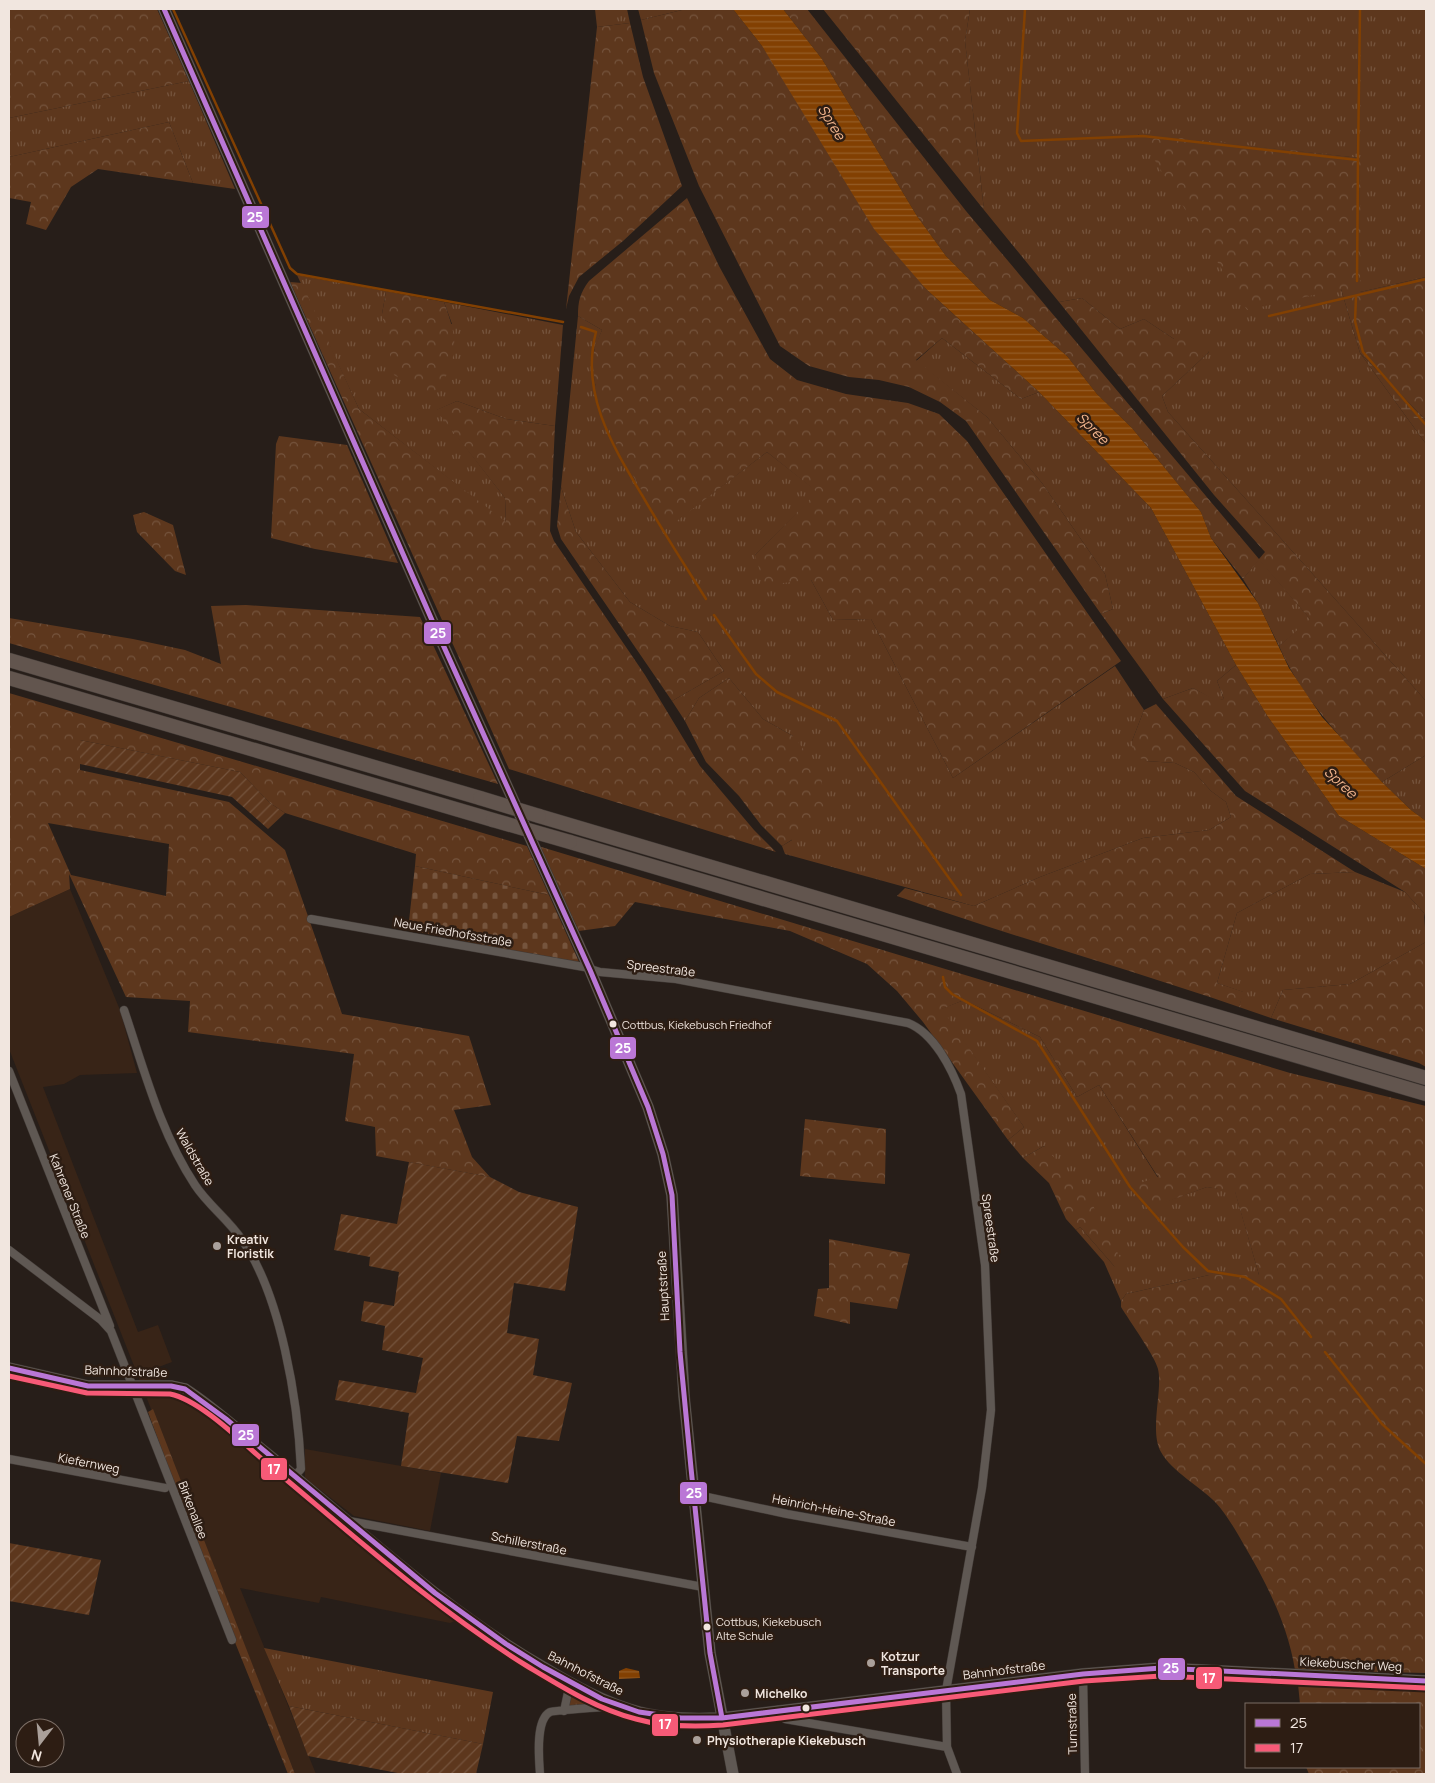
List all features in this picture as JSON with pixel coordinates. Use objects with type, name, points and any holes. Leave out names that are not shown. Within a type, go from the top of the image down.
[{"type":"highway","points":[[9,660],[1426,1078]]},
{"type":"highway","points":[[9,678],[1426,1094]]},
{"type":"street","name":"Hauptstraße","points":[[164,9],[435,627],[590,970],[648,1107],[668,1175],[673,1208],[680,1352],[693,1494],[710,1653],[722,1718]]},
{"type":"street","name":"Neue Friedhofsstraße","points":[[311,919],[590,970]]},
{"type":"street","name":"Spreestraße","points":[[590,970],[676,979],[908,1023],[920,1028],[928,1036],[955,1078],[961,1094],[985,1265],[991,1410],[982,1488],[946,1691],[947,1747],[957,1774]]},
{"type":"street","name":"Waldstraße","points":[[124,1010],[159,1116],[196,1186],[242,1240],[268,1291],[282,1334],[300,1442],[301,1469],[295,1476]]},
{"type":"street","name":"Kahrener Straße","points":[[9,1070],[134,1387]]},
{"type":"street","name":"Kahrener Straße","points":[[9,1250],[101,1320],[111,1331]]},
{"type":"street","name":"Bahnhofstraße","points":[[9,1368],[88,1386],[171,1386],[185,1389],[295,1476],[468,1620],[510,1648],[570,1683],[618,1705],[661,1716],[691,1719],[722,1718],[1083,1674],[1161,1668],[1274,1674]]},
{"type":"street","name":"Birkenallee","points":[[134,1387],[232,1640]]},
{"type":"street","name":"Kiefernweg","points":[[9,1459],[165,1488]]},
{"type":"street","name":"Heinrich-Heine-Straße","points":[[693,1494],[788,1514],[972,1547]]},
{"type":"street","name":"Schillerstraße","points":[[349,1521],[703,1587]]},
{"type":"street","name":"Turnstraße","points":[[1083,1674],[1085,1774]]},
{"type":"street","name":"Kiekebuscher Weg","points":[[1274,1674],[1426,1682]]},
{"type":"street","points":[[564,1710],[570,1683]]},
{"type":"street","points":[[540,1774],[541,1726],[544,1717],[552,1710],[594,1709],[618,1705]]},
{"type":"street","points":[[778,1710],[785,1719],[947,1747]]},
{"type":"street","points":[[722,1718],[732,1774]]},
{"type":"shaded area","points":[[70,889],[120,1010],[137,1073],[80,1075],[64,1084],[43,1087],[138,1332],[158,1325],[172,1362],[156,1368],[165,1391],[183,1395],[457,1620],[450,1623],[321,1597],[319,1603],[240,1588],[316,1774],[295,1774],[9,1049],[9,917]]},
{"type":"shaded area","points":[[305,1449],[441,1473],[430,1531],[354,1516],[305,1478]]},
{"type":"green space","points":[[9,9],[157,9],[189,81],[9,118]]},
{"type":"green space","points":[[595,9],[627,9],[630,23],[597,27]]},
{"type":"green space","points":[[638,9],[686,9],[641,20]]},
{"type":"green space","points":[[686,9],[733,9],[762,46],[926,289],[1039,392],[1021,399],[942,338],[916,360],[987,417],[1042,483],[1105,574],[1113,609],[1101,614],[966,421],[940,402],[909,387],[879,380],[849,377],[809,366],[780,346],[699,186],[654,73],[641,20]]},
{"type":"green space","points":[[783,9],[807,9],[966,211],[1259,559],[1265,552],[1214,495],[1059,302],[1082,298],[1120,329],[1144,319],[1174,339],[1191,336],[1209,352],[1162,396],[1168,412],[1426,701],[1426,755],[1382,782],[1338,734],[1299,684],[1279,646],[1310,619],[1259,560],[1243,579],[1211,538],[1201,512],[1132,428],[1097,394],[1067,356],[1023,318],[990,300],[946,256],[917,216],[822,59]]},
{"type":"green space","points":[[823,9],[970,9],[965,41],[984,210]]},
{"type":"green space","points":[[970,9],[1426,9],[1426,277],[1360,292],[1360,158],[1138,134],[1341,289],[1360,353],[1426,444],[1426,701],[1168,412],[1162,396],[1209,352],[1174,339],[1144,319],[1120,329],[1082,298],[1059,302],[984,210],[965,41]]},
{"type":"green space","points":[[630,23],[643,77],[682,186],[623,241],[579,277],[569,296],[566,309],[597,27]]},
{"type":"green space","points":[[189,81],[235,189],[193,183],[169,122],[9,157],[9,118]]},
{"type":"green space","points":[[169,122],[193,183],[98,169],[71,187],[46,230],[26,224],[31,202],[9,198],[9,157]]},
{"type":"green space","points":[[1138,133],[1361,158],[1360,292],[1426,277],[1426,420],[1360,353],[1341,289],[1247,310]]},
{"type":"green space","points":[[687,198],[719,266],[770,359],[797,380],[846,394],[908,403],[939,414],[967,441],[1121,661],[953,778],[871,619],[833,620],[811,580],[764,585],[755,555],[817,492],[767,452],[665,530],[616,444],[598,398],[594,375],[594,352],[602,330],[578,316],[580,297],[589,281]]},
{"type":"green space","points":[[297,275],[386,291],[382,314],[452,324],[444,302],[563,325],[555,426],[506,419],[457,401],[437,410],[505,498],[506,523],[359,409]]},
{"type":"green space","points":[[290,282],[302,283],[359,409],[506,522],[505,498],[436,410],[457,401],[506,419],[555,426],[550,531],[554,541],[645,675],[700,766],[754,830],[776,852],[509,769]]},
{"type":"green space","points":[[386,291],[444,302],[452,327],[454,346],[451,365],[440,389],[426,393],[394,375],[382,314]]},
{"type":"green space","points":[[578,316],[602,330],[594,351],[595,384],[665,529],[767,452],[818,492],[755,555],[811,580],[833,620],[871,619],[953,778],[1115,666],[1144,710],[1132,741],[1146,761],[1175,763],[1194,772],[1211,791],[1226,802],[1231,817],[1209,830],[1143,838],[1040,877],[974,906],[785,854],[782,846],[792,840],[793,736],[763,719],[729,678],[699,698],[685,721],[672,701],[724,671],[698,632],[670,626],[630,602],[576,532],[561,487]]},
{"type":"green space","points":[[942,338],[1021,399],[1039,392],[1151,508],[1236,665],[1217,681],[1224,699],[1216,701],[1193,688],[1163,699],[1101,614],[1113,609],[1105,574],[1042,483],[987,417],[916,361]]},
{"type":"green space","points":[[1360,353],[1426,420],[1426,444]]},
{"type":"green space","points":[[279,436],[347,445],[398,563],[315,549],[271,538],[276,444]]},
{"type":"green space","points":[[561,487],[576,532],[630,602],[670,626],[698,632],[724,671],[672,701],[561,539],[557,526]]},
{"type":"green space","points":[[144,512],[173,525],[186,575],[175,571],[137,532],[133,515]]},
{"type":"green space","points":[[1259,559],[1311,620],[1279,646],[1258,603],[1243,579]]},
{"type":"green space","points":[[246,605],[420,617],[498,784],[9,643],[9,618],[133,639],[185,650],[221,664],[211,606]]},
{"type":"green space","points":[[1236,665],[1268,717],[1339,816],[1426,869],[1426,922],[1424,913],[1405,892],[1245,791],[1163,699],[1193,688],[1216,700],[1224,699],[1217,681]]},
{"type":"green space","points":[[729,678],[763,719],[793,736],[821,771],[824,807],[809,829],[782,846],[761,825],[739,796],[706,762],[685,721],[699,698]]},
{"type":"green space","points":[[9,693],[527,846],[549,895],[415,866],[416,854],[285,813],[270,803],[240,772],[80,740],[80,770],[229,802],[285,850],[342,1014],[469,1036],[491,1105],[454,1110],[472,1157],[490,1177],[376,1156],[375,1127],[345,1121],[354,1054],[188,1032],[190,1001],[126,997],[69,874],[70,889],[9,917]],"holes":[[[48,823],[169,844],[166,896],[71,875]]]},
{"type":"green space","points":[[1156,704],[1236,796],[1355,872],[1310,874],[1237,913],[1217,983],[1244,992],[1239,1007],[897,896],[905,888],[974,906],[1040,877],[1143,838],[1209,830],[1231,817],[1226,802],[1211,791],[1194,772],[1175,763],[1146,761],[1132,754],[1132,741],[1144,710]]},
{"type":"green space","points":[[80,740],[240,772],[270,803],[285,813],[268,829],[232,797],[80,764]]},
{"type":"green space","points":[[1426,755],[1426,821],[1411,810],[1382,782]]},
{"type":"green space","points":[[538,846],[1290,1073],[1426,1106],[1426,1673],[1295,1670],[1292,1653],[1276,1605],[1235,1529],[1216,1503],[1172,1466],[1161,1452],[1156,1433],[1159,1388],[1158,1369],[1148,1348],[1121,1307],[1121,1301],[1126,1294],[1209,1275],[1259,1275],[1235,1192],[1207,1187],[1150,1208],[1131,1186],[1158,1177],[1099,1085],[1077,1097],[1040,1037],[964,1000],[942,1009],[1024,1127],[1008,1140],[923,1022],[897,991],[867,964],[790,931],[635,902],[615,926],[579,931]]},
{"type":"green space","points":[[415,866],[549,895],[580,964],[408,930]]},
{"type":"green space","points":[[1355,872],[1405,892],[1424,913],[1426,942],[1350,984],[1283,990],[1271,1018],[1239,1007],[1243,992],[1217,983],[1237,913],[1310,874]]},
{"type":"green space","points":[[1426,942],[1426,1067],[1419,1063],[1271,1018],[1283,990],[1350,984]]},
{"type":"green space","points":[[964,1000],[1040,1037],[1077,1097],[1099,1085],[1158,1178],[1150,1207],[1207,1187],[1235,1191],[1259,1275],[1209,1275],[1126,1294],[1121,1301],[1104,1262],[1076,1230],[1080,1227],[1115,1267],[1044,1146],[1023,1158],[1008,1140],[1024,1127],[941,1009]]},
{"type":"green space","points":[[805,1119],[886,1129],[885,1184],[800,1176]]},
{"type":"green space","points":[[1044,1146],[1088,1196],[1126,1269],[1115,1267],[1080,1227],[1076,1230],[1066,1219],[1049,1183],[1023,1158]]},
{"type":"green space","points":[[409,1162],[490,1177],[519,1192],[578,1207],[565,1291],[514,1283],[507,1333],[539,1339],[533,1375],[572,1383],[559,1441],[517,1436],[508,1483],[401,1466],[409,1413],[335,1400],[339,1380],[416,1393],[423,1358],[382,1350],[385,1326],[361,1321],[364,1301],[394,1306],[399,1272],[369,1266],[370,1257],[334,1250],[341,1214],[397,1224]]},
{"type":"green space","points":[[829,1239],[910,1254],[897,1309],[850,1302],[850,1324],[814,1316],[818,1289],[829,1288]]},
{"type":"green space","points":[[153,1409],[295,1774],[288,1774],[203,1563],[148,1412]]},
{"type":"green space","points":[[9,1543],[101,1560],[89,1615],[9,1601]]},
{"type":"green space","points":[[264,1648],[493,1692],[483,1744],[289,1706]]},
{"type":"green space","points":[[1298,1684],[1426,1691],[1425,1774],[1309,1774],[1306,1768],[1420,1768],[1420,1703],[1300,1703]]},
{"type":"green space","points":[[572,1690],[603,1704],[568,1707]]},
{"type":"green space","points":[[289,1706],[483,1744],[476,1774],[403,1774],[308,1756]]},
{"type":"water","name":"Spree","points":[[733,9],[783,9],[822,59],[917,216],[946,256],[990,300],[1023,318],[1067,356],[1097,394],[1132,428],[1201,512],[1211,538],[1258,603],[1289,668],[1322,717],[1382,782],[1411,810],[1426,821],[1426,869],[1339,816],[1268,717],[1236,665],[1151,508],[1039,392],[926,289],[874,229],[762,46]]},
{"type":"water","points":[[626,1668],[639,1671],[640,1678],[619,1679],[619,1671]]},
{"type":"waterway","points":[[173,9],[290,268],[297,274],[563,322]]},
{"type":"waterway","points":[[1025,9],[1017,133],[1021,141],[1143,136],[1358,160],[1357,281]]},
{"type":"waterway","points":[[1358,160],[1360,9]]},
{"type":"waterway","points":[[1269,316],[1426,279]]},
{"type":"waterway","points":[[1356,297],[1355,321],[1363,352],[1426,425]]},
{"type":"waterway","points":[[581,327],[596,332],[592,354],[592,376],[602,418],[610,438],[673,547],[706,599]]},
{"type":"waterway","points":[[714,615],[756,674],[777,692],[837,721],[961,895]]},
{"type":"waterway","points":[[943,977],[945,987],[952,994],[1037,1041],[1130,1187],[1183,1247],[1208,1271],[1245,1277],[1281,1299],[1311,1337]]},
{"type":"waterway","points":[[1325,1352],[1382,1424],[1426,1464]]},
{"type":"transit line","name":"25","points":[[164,9],[435,627],[590,970],[648,1107],[663,1154],[672,1195],[680,1352],[691,1468],[710,1653],[722,1718]]},
{"type":"transit line","name":"25","points":[[9,1368],[88,1386],[171,1386],[185,1389],[226,1419],[435,1593],[506,1644],[543,1667],[602,1699],[639,1712],[681,1718],[722,1718],[1083,1674],[1161,1668],[1426,1681]]},
{"type":"transit line","name":"17","points":[[9,1376],[87,1393],[170,1394],[195,1405],[222,1424],[396,1571],[460,1621],[527,1666],[580,1697],[622,1715],[647,1722],[679,1726],[723,1725],[1084,1681],[1161,1676],[1426,1688]]},
{"type":"place","name":"Cottbus, Kiekebusch Friedhof","points":[[613,1024]]},
{"type":"place","name":"Kreativ Floristik","points":[[217,1246]]},
{"type":"place","name":"Cottbus, Kiekebusch Alte Schule","points":[[707,1627]]},
{"type":"place","name":"Kotzur Transporte","points":[[871,1663]]},
{"type":"place","name":"Michelko","points":[[745,1693]]},
{"type":"place","name":"Physiotherapie Kiekebusch","points":[[697,1740]]}]
